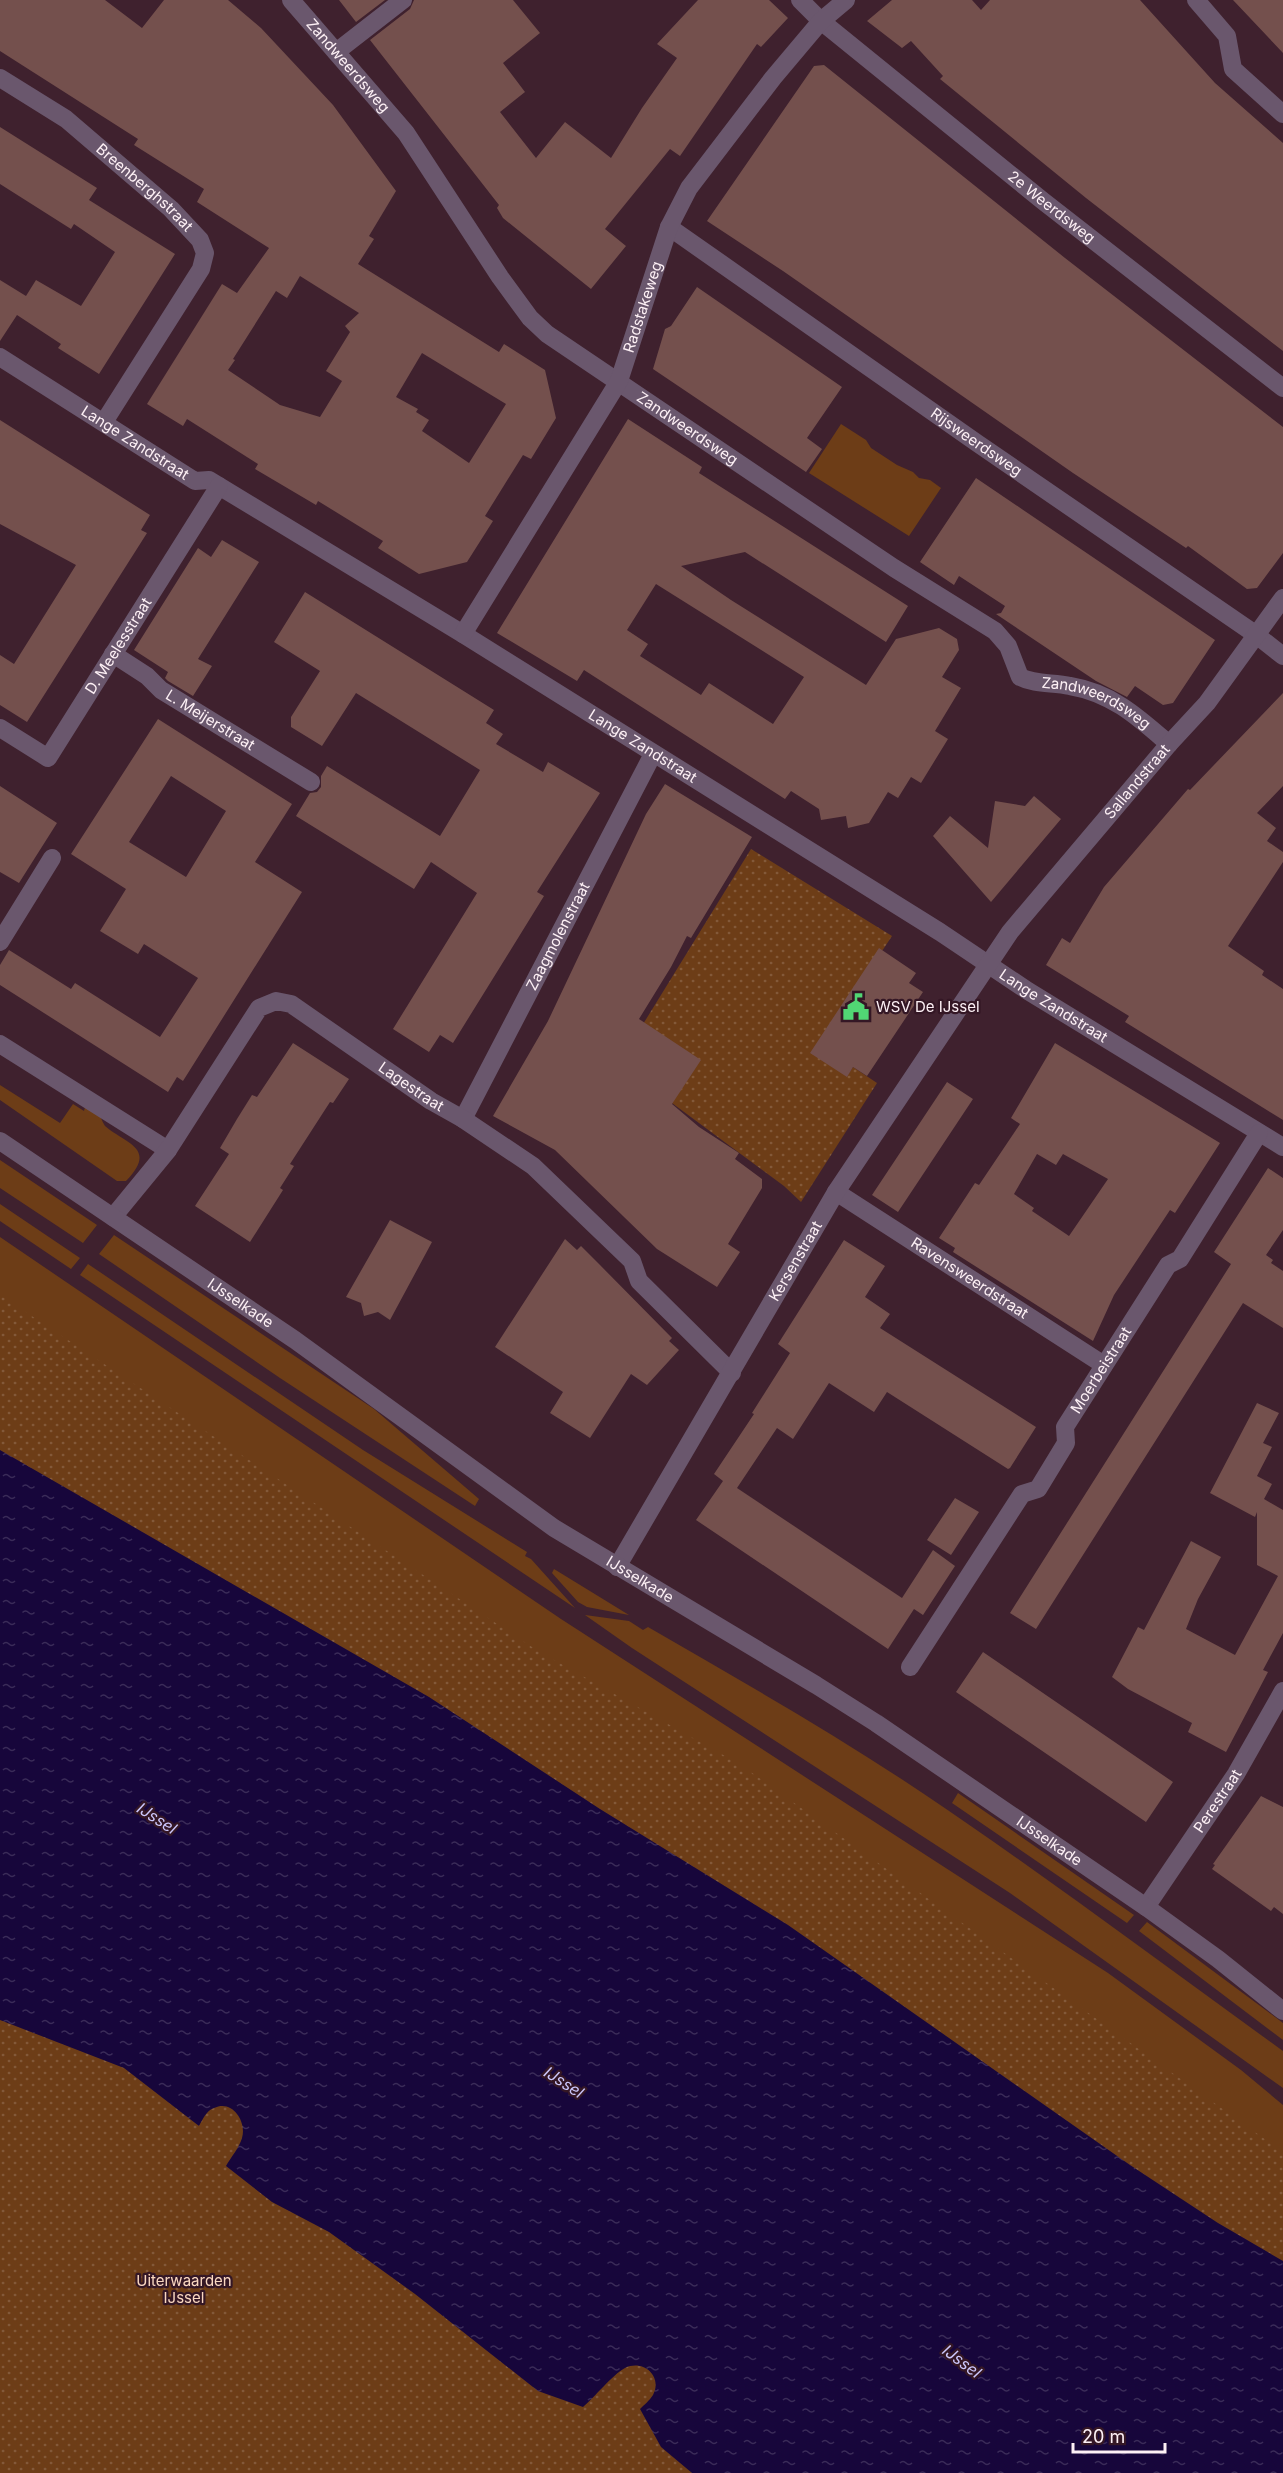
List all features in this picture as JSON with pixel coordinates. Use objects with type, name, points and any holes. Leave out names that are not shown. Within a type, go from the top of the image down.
[{"type":"street","name":"Zandweerdsweg","points":[[291,0],[406,134],[500,277],[530,318],[547,333],[894,568],[995,631],[1008,646],[1020,677],[1028,681],[1069,685],[1093,691],[1130,710],[1169,744]]},
{"type":"street","points":[[336,52],[403,0]]},
{"type":"street","name":"2e Weerdsweg","points":[[800,0],[821,21],[1043,201],[1283,388]]},
{"type":"street","name":"Radstakeweg","points":[[463,633],[619,381],[669,227],[689,188],[773,78],[821,21],[846,0]]},
{"type":"street","points":[[1196,0],[1227,36],[1233,69],[1283,114]]},
{"type":"street","name":"Breenberghstraat","points":[[0,78],[66,119],[171,209],[200,240],[206,253],[201,269],[104,422]]},
{"type":"street","name":"Rijsweerdsweg","points":[[669,227],[1255,634],[1283,656]]},
{"type":"street","name":"Lange Zandstraat","points":[[0,357],[195,481],[209,480],[463,633],[940,932],[987,965],[1283,1146]]},
{"type":"street","name":"D. Meelesstraat","points":[[0,728],[48,758],[219,486]]},
{"type":"street","name":"Sallandstraat","points":[[987,965],[1010,932],[1169,744],[1207,703],[1283,598]]},
{"type":"street","name":"L. Meijerstraat","points":[[113,654],[147,676],[161,690],[311,782]]},
{"type":"street","name":"Zaagmolenstraat","points":[[463,1119],[653,754]]},
{"type":"street","points":[[0,942],[52,858]]},
{"type":"street","name":"Kersenstraat","points":[[617,1567],[836,1191],[987,965]]},
{"type":"street","name":"Lagestraat","points":[[113,1217],[168,1150],[259,1008],[276,1001],[291,1004],[431,1101],[463,1119],[533,1166],[632,1261],[639,1281],[732,1373]]},
{"type":"street","points":[[0,1044],[168,1150]]},
{"type":"street","name":"Moerbeistraat","points":[[910,1667],[1022,1494],[1038,1490],[1066,1443],[1065,1427],[1168,1265],[1180,1259],[1259,1132]]},
{"type":"street","name":"IJsselkade","points":[[0,1141],[295,1340],[554,1528],[816,1685],[1146,1907],[1218,1959],[1283,2011]]},
{"type":"street","name":"Ravensweerdstraat","points":[[836,1191],[1104,1365]]},
{"type":"street","name":"Perestraat","points":[[1146,1907],[1236,1774],[1283,1690]]},
{"type":"green space","points":[[841,424],[866,440],[871,448],[897,465],[913,472],[919,478],[930,480],[941,488],[909,536],[809,473]]},
{"type":"green space","points":[[751,849],[892,936],[882,951],[847,1076],[853,1067],[877,1083],[801,1202],[784,1186],[672,1103],[616,1068]]},
{"type":"green space","points":[[0,1085],[60,1123],[73,1104],[84,1111],[85,1107],[93,1112],[101,1118],[105,1126],[135,1148],[139,1154],[139,1161],[135,1170],[126,1181],[117,1181],[0,1100]]},
{"type":"green space","points":[[0,1160],[97,1225],[83,1243],[0,1188]]},
{"type":"green space","points":[[0,1204],[80,1258],[71,1269],[0,1221]]},
{"type":"green space","points":[[114,1235],[374,1409],[479,1499],[475,1506],[280,1378],[99,1254]]},
{"type":"green space","points":[[0,1237],[561,1619],[1108,1973],[1241,2070],[1283,2105],[1283,2261],[0,1450]]},
{"type":"green space","points":[[88,1264],[363,1450],[527,1552],[525,1556],[531,1559],[575,1608],[80,1275]]},
{"type":"green space","points":[[0,1295],[538,1651],[741,1765],[1283,2152],[1283,2298],[0,1483]]},
{"type":"green space","points":[[554,1569],[629,1615],[587,1607],[578,1602],[552,1573]]},
{"type":"green space","points":[[585,1615],[629,1621],[643,1630],[648,1627],[822,1729],[970,1825],[1283,2051],[1283,2088],[1010,1893],[632,1648]]},
{"type":"green space","points":[[958,1793],[1134,1915],[1127,1923],[952,1803]]},
{"type":"green space","points":[[1147,1922],[1283,2023],[1283,2040],[1139,1931]]},
{"type":"green space","name":"Uiterwaarden IJssel","points":[[0,1965],[652,2367],[807,2473],[0,2473]]},
{"type":"water","name":"IJssel","points":[[0,1450],[429,1697],[600,1809],[788,1925],[1130,2165],[1218,2223],[1283,2261],[1283,2473],[692,2473],[661,2447],[640,2409],[652,2397],[655,2388],[653,2376],[649,2371],[638,2366],[625,2368],[583,2407],[538,2391],[415,2294],[329,2232],[272,2202],[226,2166],[239,2145],[243,2131],[237,2113],[232,2109],[221,2106],[211,2109],[199,2126],[124,2068],[0,2020]]},
{"type":"building","points":[[0,0],[105,0],[142,28],[164,0],[228,0],[261,28],[333,105],[396,191],[369,236],[374,239],[358,264],[499,352],[504,344],[545,370],[556,418],[531,459],[523,455],[485,516],[493,521],[467,562],[419,574],[378,548],[383,541],[318,501],[316,505],[255,469],[258,464],[187,419],[183,426],[147,404],[222,284],[237,293],[269,248],[197,202],[204,189],[134,145],[138,139],[0,51]],"holes":[[[300,276],[359,313],[345,326],[350,332],[326,371],[342,381],[320,417],[280,405],[228,370],[276,291],[287,298]],[[422,353],[506,404],[469,463],[422,431],[429,420],[416,412],[418,409],[396,397]]]},
{"type":"building","points":[[339,0],[385,0],[356,22]]},
{"type":"building","points":[[414,0],[513,0],[540,33],[503,63],[525,92],[500,112],[536,158],[565,122],[611,158],[677,58],[657,44],[698,0],[769,0],[788,18],[761,47],[757,44],[680,156],[670,149],[605,229],[626,246],[591,289],[503,218],[497,208],[499,205],[370,40],[410,9]]},
{"type":"building","points":[[892,0],[972,0],[981,10],[990,0],[1140,0],[1215,83],[1283,143],[1283,351],[1086,198],[940,79],[943,76],[911,41],[902,48],[867,21]]},
{"type":"building","points":[[1233,0],[1283,0],[1283,53]]},
{"type":"building","points":[[824,65],[1065,258],[1283,427],[1283,553],[1257,588],[1247,589],[1188,546],[1186,548],[1073,473],[783,271],[707,221],[814,66]]},
{"type":"building","points":[[0,127],[97,188],[89,200],[175,254],[99,374],[58,348],[61,344],[17,315],[0,341],[0,280],[26,296],[36,280],[81,306],[115,252],[74,224],[71,229],[0,184]]},
{"type":"building","points":[[697,287],[842,387],[807,438],[822,449],[806,472],[653,369],[665,329],[671,326]]},
{"type":"building","points":[[628,419],[702,467],[699,473],[908,606],[886,642],[745,552],[681,566],[866,685],[896,639],[939,628],[957,639],[959,650],[942,677],[961,688],[935,731],[948,739],[921,783],[911,777],[898,798],[888,792],[869,823],[848,828],[846,816],[821,820],[819,809],[791,791],[785,799],[584,670],[577,681],[497,633]],"holes":[[[656,584],[804,677],[773,724],[709,683],[701,695],[640,656],[648,644],[627,630]]]},
{"type":"building","points":[[0,420],[150,515],[141,530],[147,533],[27,722],[0,705],[0,655],[14,664],[76,565],[0,524]]},
{"type":"building","points":[[976,478],[1215,640],[1173,703],[1163,705],[1135,686],[1127,697],[1096,681],[996,614],[1001,613],[1005,606],[959,576],[954,585],[920,562]]},
{"type":"building","points":[[222,540],[259,562],[198,659],[212,666],[193,696],[168,681],[165,678],[168,672],[134,650],[198,548],[211,557]]},
{"type":"building","points":[[305,592],[494,710],[486,723],[503,734],[496,744],[543,772],[548,762],[600,793],[537,892],[544,896],[453,1043],[440,1035],[429,1052],[393,1029],[477,893],[431,862],[414,889],[296,816],[310,793],[317,792],[321,787],[321,776],[327,766],[440,836],[480,770],[356,693],[322,746],[291,727],[291,717],[320,671],[274,642]]},
{"type":"building","points":[[1283,693],[1283,786],[1257,813],[1276,828],[1267,841],[1283,852],[1283,862],[1228,946],[1264,971],[1262,975],[1283,989],[1283,1120],[1125,1022],[1129,1016],[1046,965],[1062,938],[1070,943],[1104,887],[1188,789],[1190,790]]},
{"type":"building","points":[[158,719],[292,804],[255,862],[302,892],[183,1081],[177,1077],[168,1092],[0,985],[0,965],[9,950],[71,989],[75,983],[160,1037],[198,978],[144,944],[138,954],[100,931],[126,889],[71,854]],"holes":[[[171,776],[226,811],[186,877],[129,842]]]},
{"type":"building","points":[[665,784],[752,837],[691,938],[687,936],[639,1019],[701,1060],[672,1104],[699,1127],[739,1153],[735,1159],[762,1179],[762,1188],[728,1244],[740,1252],[717,1287],[657,1249],[555,1150],[493,1116],[548,1021],[646,814]]},
{"type":"building","points":[[0,786],[57,823],[19,883],[0,872]]},
{"type":"building","points":[[1034,796],[1061,819],[991,902],[933,836],[950,816],[988,848],[995,801],[1025,806]]},
{"type":"building","points":[[879,948],[916,973],[909,983],[923,992],[867,1076],[853,1067],[847,1077],[810,1053]]},
{"type":"building","points":[[293,1043],[349,1079],[333,1103],[330,1102],[290,1164],[294,1166],[280,1188],[283,1190],[250,1242],[195,1206],[229,1154],[220,1148],[237,1119],[252,1095],[257,1097]]},
{"type":"building","points":[[1055,1043],[1220,1143],[1175,1213],[1170,1210],[1114,1295],[1093,1341],[953,1252],[955,1248],[939,1238],[975,1183],[979,1185],[1020,1124],[1011,1118]],"holes":[[[1037,1154],[1056,1165],[1063,1154],[1108,1179],[1069,1236],[1032,1211],[1034,1208],[1014,1194]]]},
{"type":"building","points":[[947,1082],[973,1099],[898,1212],[872,1195]]},
{"type":"building","points":[[1268,1168],[1283,1178],[1283,1230],[1266,1255],[1273,1260],[1271,1263],[1283,1271],[1283,1328],[1243,1303],[1036,1629],[1010,1613],[1231,1264],[1214,1252]]},
{"type":"building","points":[[390,1220],[432,1242],[390,1320],[378,1312],[364,1316],[361,1303],[346,1297]]},
{"type":"building","points":[[565,1239],[577,1250],[581,1246],[672,1338],[669,1341],[679,1350],[647,1385],[631,1374],[590,1438],[550,1413],[563,1392],[495,1347]]},
{"type":"building","points":[[844,1240],[885,1266],[865,1297],[890,1314],[880,1328],[1036,1427],[1008,1469],[887,1392],[874,1412],[829,1383],[793,1439],[777,1428],[737,1488],[902,1598],[933,1550],[955,1566],[923,1615],[914,1609],[888,1649],[696,1520],[723,1481],[714,1474],[754,1414],[752,1413],[790,1353],[778,1344]]},
{"type":"building","points":[[1257,1403],[1279,1413],[1263,1443],[1272,1447],[1257,1476],[1272,1484],[1264,1499],[1283,1510],[1283,1633],[1263,1670],[1268,1672],[1226,1752],[1188,1732],[1192,1723],[1128,1689],[1112,1677],[1138,1627],[1144,1630],[1191,1541],[1221,1557],[1198,1599],[1186,1629],[1235,1655],[1278,1576],[1257,1565],[1257,1512],[1255,1517],[1210,1493]]},
{"type":"building","points":[[955,1498],[979,1512],[951,1555],[927,1540]]},
{"type":"building","points":[[983,1652],[1173,1782],[1146,1822],[956,1692]]},
{"type":"building","points":[[1261,1796],[1283,1807],[1283,1914],[1274,1907],[1271,1911],[1212,1869],[1215,1865],[1213,1864]]},
{"type":"place","name":"WSV De IJssel","points":[[856,1007]]}]
